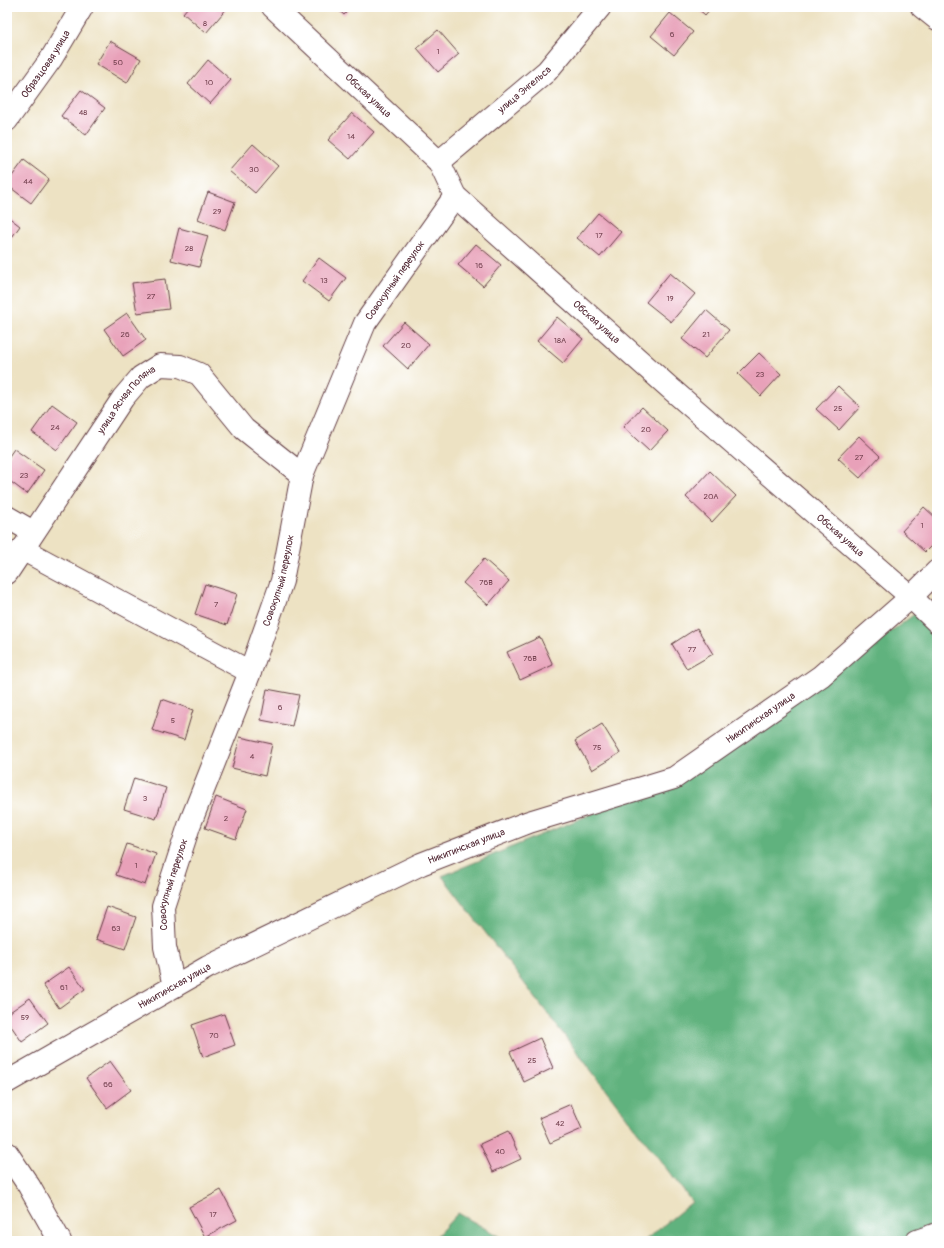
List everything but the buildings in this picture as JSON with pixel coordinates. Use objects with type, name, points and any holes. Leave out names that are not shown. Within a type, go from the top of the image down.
[{"type":"street","name":"Образцовая улица","points":[[7,120],[51,59],[82,7]]},
{"type":"street","name":"Обская улица","points":[[274,7],[440,162],[455,196],[670,388],[911,597],[937,622]]},
{"type":"street","name":"улица Энгельса","points":[[440,162],[547,71],[600,7]]},
{"type":"street","points":[[922,7],[937,19]]},
{"type":"street","name":"Совокупный переулок","points":[[174,986],[165,947],[163,906],[189,826],[250,672],[282,581],[302,475],[365,323],[455,196]]},
{"type":"street","name":"улица Ясная Поляна","points":[[7,573],[123,398],[141,377],[160,365],[180,366],[199,374],[244,430],[302,475]]},
{"type":"street","points":[[7,517],[28,541],[250,672]]},
{"type":"street","name":"Никитинская улица","points":[[7,1082],[208,967],[421,864],[529,822],[674,778],[821,676],[911,597],[937,571]]},
{"type":"street","points":[[7,1153],[29,1186],[60,1241]]},
{"type":"street","points":[[917,1241],[937,1234]]},
{"type":"green space","points":[[937,598],[937,1241],[644,1241],[692,1202],[442,876],[700,769]]},
{"type":"green space","points":[[458,1213],[507,1241],[432,1241]]}]
